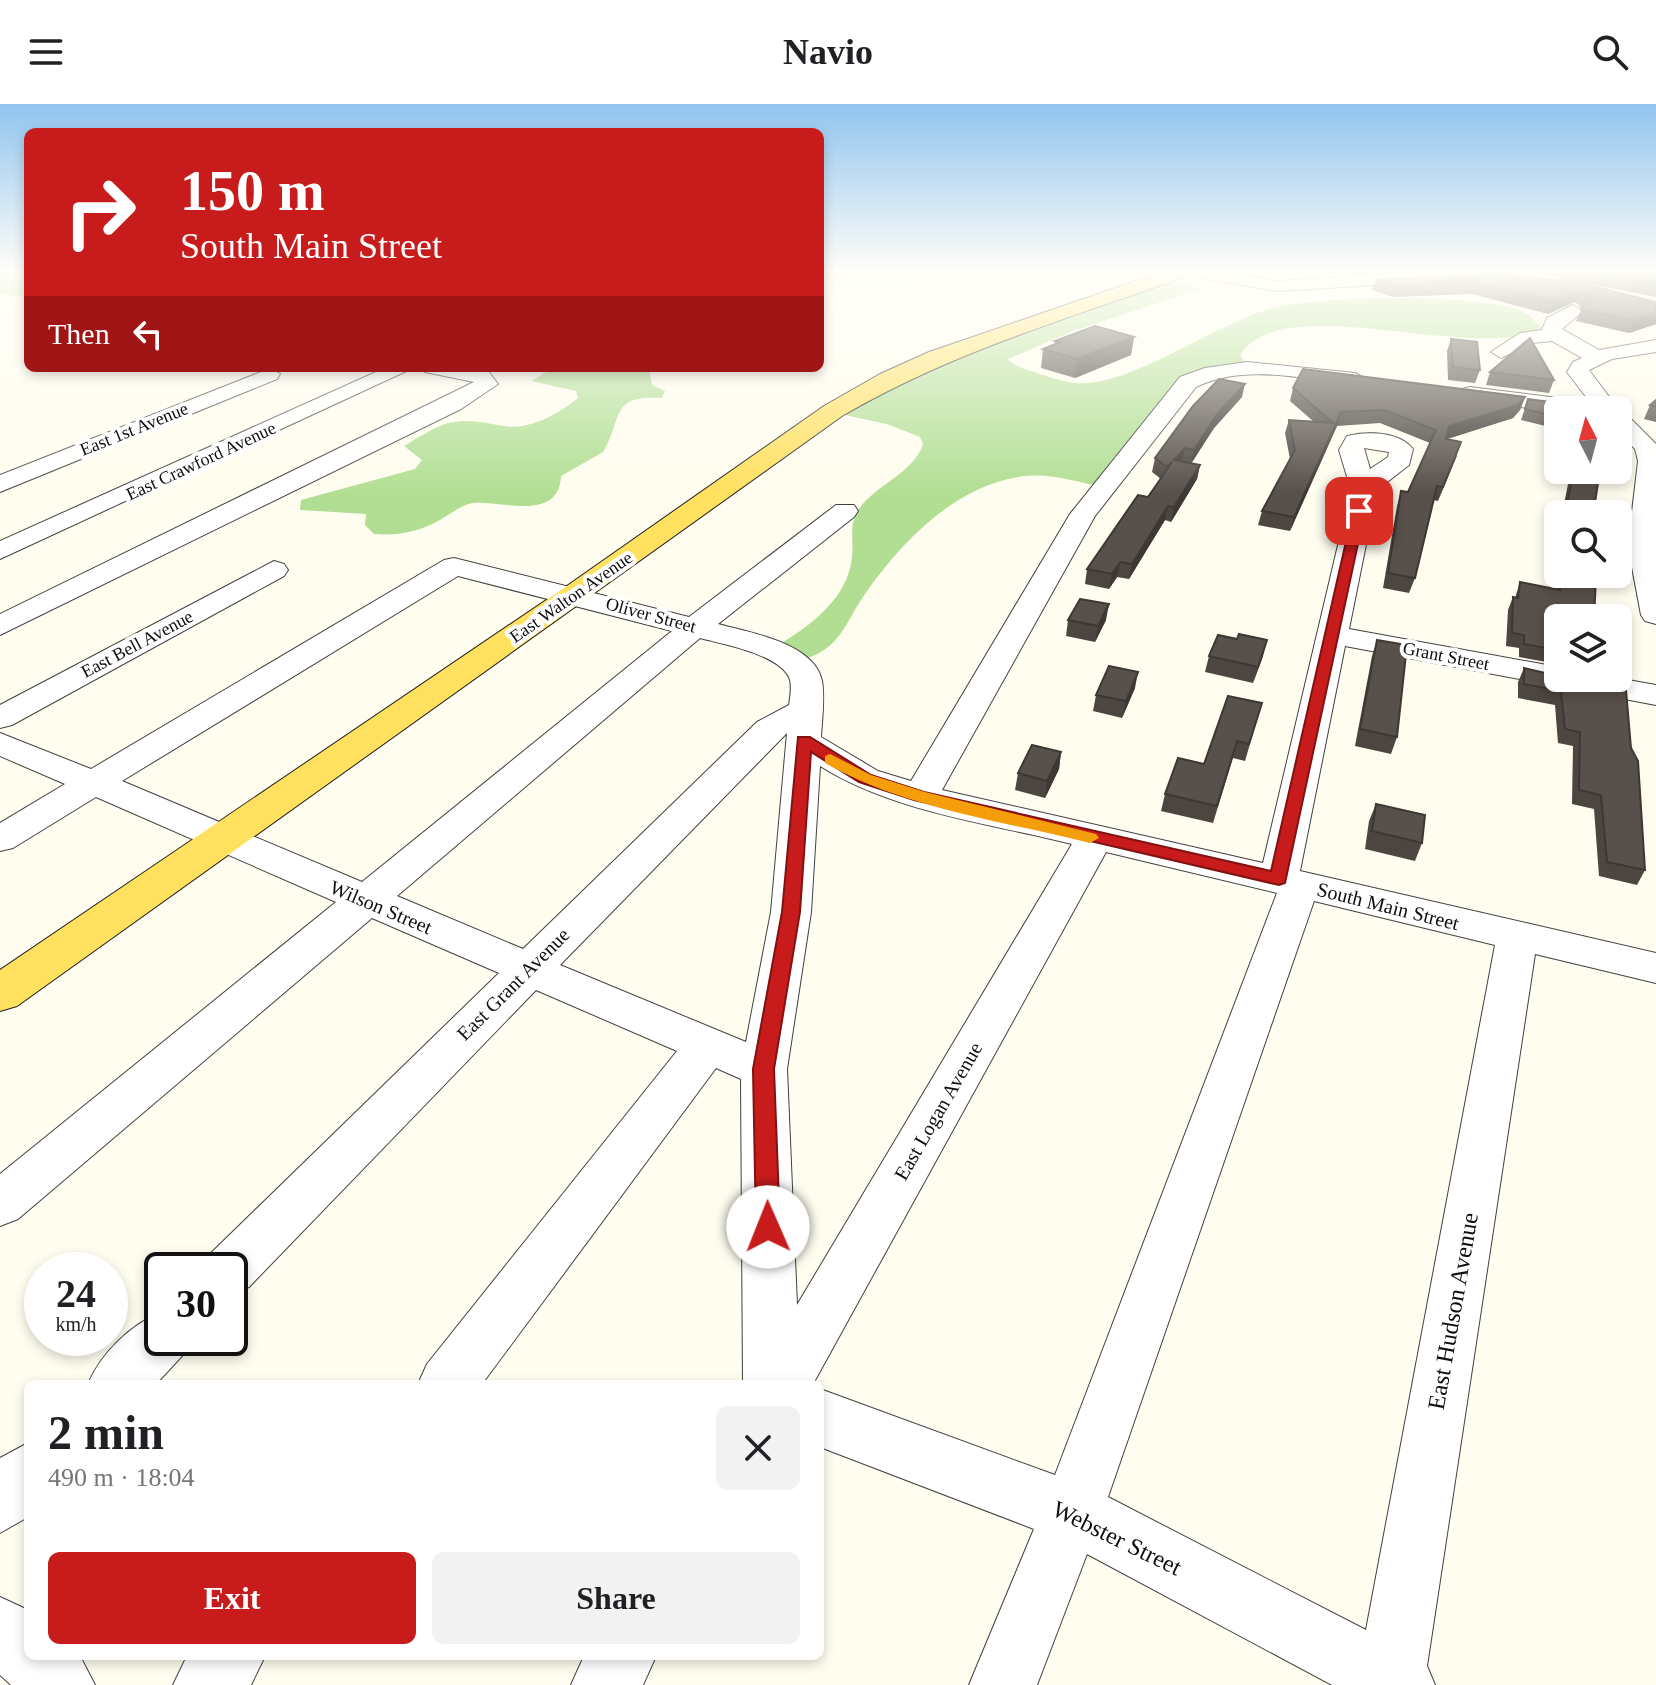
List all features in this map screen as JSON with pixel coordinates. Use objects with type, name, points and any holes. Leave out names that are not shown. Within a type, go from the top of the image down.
[{"type":"main road","name":"East Walton Avenue","points":[[0,994],[575,595],[833,411],[888,379],[969,346]]},
{"type":"street","points":[[1501,352],[1512,346]]},
{"type":"street","points":[[1575,346],[1597,357]]},
{"type":"street","points":[[1597,396],[1578,372],[1580,366],[1597,357],[1656,346]]},
{"type":"street","points":[[920,796],[1058,554],[1119,465],[1196,377],[1249,369],[1335,373],[1379,382],[1544,403]]},
{"type":"street","name":"East Crawford Avenue","points":[[0,551],[393,372]]},
{"type":"street","points":[[0,626],[371,445],[487,384],[480,376],[456,372]]},
{"type":"street","name":"East 1st Avenue","points":[[0,484],[269,374]]},
{"type":"street","points":[[1632,431],[1651,448],[1642,546],[1656,615]]},
{"type":"street","points":[[1003,1685],[1072,1512],[1289,881],[1364,490]]},
{"type":"street","points":[[0,1204],[695,627],[845,511]]},
{"type":"street","name":"Oliver Street","points":[[91,783],[454,566],[767,646],[783,654],[806,678],[791,912],[764,1069],[772,1380]]},
{"type":"street","name":"East Bell Avenue","points":[[0,718],[274,570]]},
{"type":"street","name":"Grant Street","points":[[1334,635],[1544,675]]},
{"type":"street","name":"Grant Street","points":[[1632,691],[1656,695]]},
{"type":"street","name":"South Main Street","points":[[805,725],[865,779],[920,796],[1656,968]]},
{"type":"street","name":"East Grant Avenue","points":[[248,1252],[769,729],[805,725]]},
{"type":"street","name":"Wilson Street","points":[[0,743],[221,840],[764,1069]]},
{"type":"street","points":[[0,839],[91,783]]},
{"type":"street","name":"East Logan Avenue","points":[[784,1380],[1094,839]]},
{"type":"street","name":"East Hudson Avenue","points":[[1394,1683],[1517,937]]},
{"type":"street","points":[[450,1380],[708,1045]]},
{"type":"street","points":[[121,1380],[144,1356]]},
{"type":"street","name":"Webster Street","points":[[824,1419],[1072,1512],[1394,1683]]},
{"type":"street","points":[[0,1502],[24,1477]]},
{"type":"street","points":[[0,1630],[24,1652]]},
{"type":"street","points":[[33,1660],[61,1685]]},
{"type":"street","points":[[207,1685],[228,1660]]},
{"type":"street","points":[[605,1685],[620,1660]]},
{"type":"green space","points":[[983,346],[1039,346],[1008,359],[1022,368],[1075,383],[1121,376],[1186,346],[1251,346],[1240,355],[1249,369],[1205,373],[1103,487],[1064,478],[1025,476],[1001,481],[956,502],[898,552],[833,642],[825,650],[798,662],[775,647],[813,621],[835,599],[849,572],[852,527],[859,509],[911,463],[923,444],[920,437],[887,424],[840,414],[893,380]]},
{"type":"green space","points":[[546,372],[650,372],[652,385],[665,391],[662,398],[633,400],[625,405],[603,452],[561,476],[558,491],[550,500],[539,504],[473,503],[424,528],[391,534],[374,534],[365,525],[366,514],[300,510],[301,500],[415,469],[422,460],[404,446],[442,425],[469,421],[523,426],[553,415],[578,398],[576,391],[531,381]]},
{"type":"building","points":[[1051,346],[1111,346],[1077,359],[1043,349]]},
{"type":"building","points":[[1451,346],[1477,346],[1480,370],[1453,367]]},
{"type":"building","points":[[1521,346],[1534,346],[1554,380],[1490,372]]},
{"type":"building","points":[[1303,369],[1525,397],[1518,405],[1449,426],[1446,439],[1461,442],[1443,487],[1437,486],[1415,578],[1388,573],[1401,491],[1408,492],[1436,430],[1384,410],[1341,412],[1294,517],[1262,511],[1295,450],[1289,420],[1333,423],[1293,388]]},
{"type":"building","points":[[1219,379],[1245,384],[1217,414],[1194,450],[1185,448],[1174,460],[1200,465],[1174,507],[1168,506],[1132,564],[1120,562],[1112,574],[1087,569],[1138,495],[1148,497],[1172,462],[1167,467],[1155,458],[1193,406]]},
{"type":"building","points":[[1528,399],[1544,401],[1544,414],[1525,409]]},
{"type":"building","points":[[1571,484],[1598,484],[1595,500],[1568,500]]},
{"type":"building","points":[[1520,582],[1560,590],[1596,588],[1595,604],[1544,604],[1544,648],[1524,644],[1524,635],[1512,633],[1513,597],[1518,598]]},
{"type":"building","points":[[1080,599],[1109,604],[1098,626],[1068,620]]},
{"type":"building","points":[[1239,634],[1267,640],[1258,667],[1209,656],[1218,635],[1237,639]]},
{"type":"building","points":[[1377,640],[1407,645],[1397,737],[1360,729]]},
{"type":"building","points":[[1109,666],[1138,672],[1126,701],[1096,695]]},
{"type":"building","points":[[1524,668],[1544,673],[1544,688],[1524,684]]},
{"type":"building","points":[[1561,692],[1626,692],[1631,748],[1638,761],[1645,870],[1607,862],[1601,795],[1579,790],[1580,732],[1565,729]]},
{"type":"building","points":[[1228,696],[1262,703],[1249,744],[1237,741],[1217,806],[1165,794],[1178,758],[1204,764]]},
{"type":"building","points":[[1032,745],[1061,752],[1047,781],[1018,773]]},
{"type":"building","points":[[1376,804],[1425,815],[1422,843],[1372,831]]},
{"type":"slow traffic","points":[[830,759],[865,779],[920,796],[1090,838]]},
{"type":"route","points":[[768,1227],[764,1069],[791,912],[804,741],[865,779],[920,796],[1094,839],[1279,879],[1359,511]]}]
